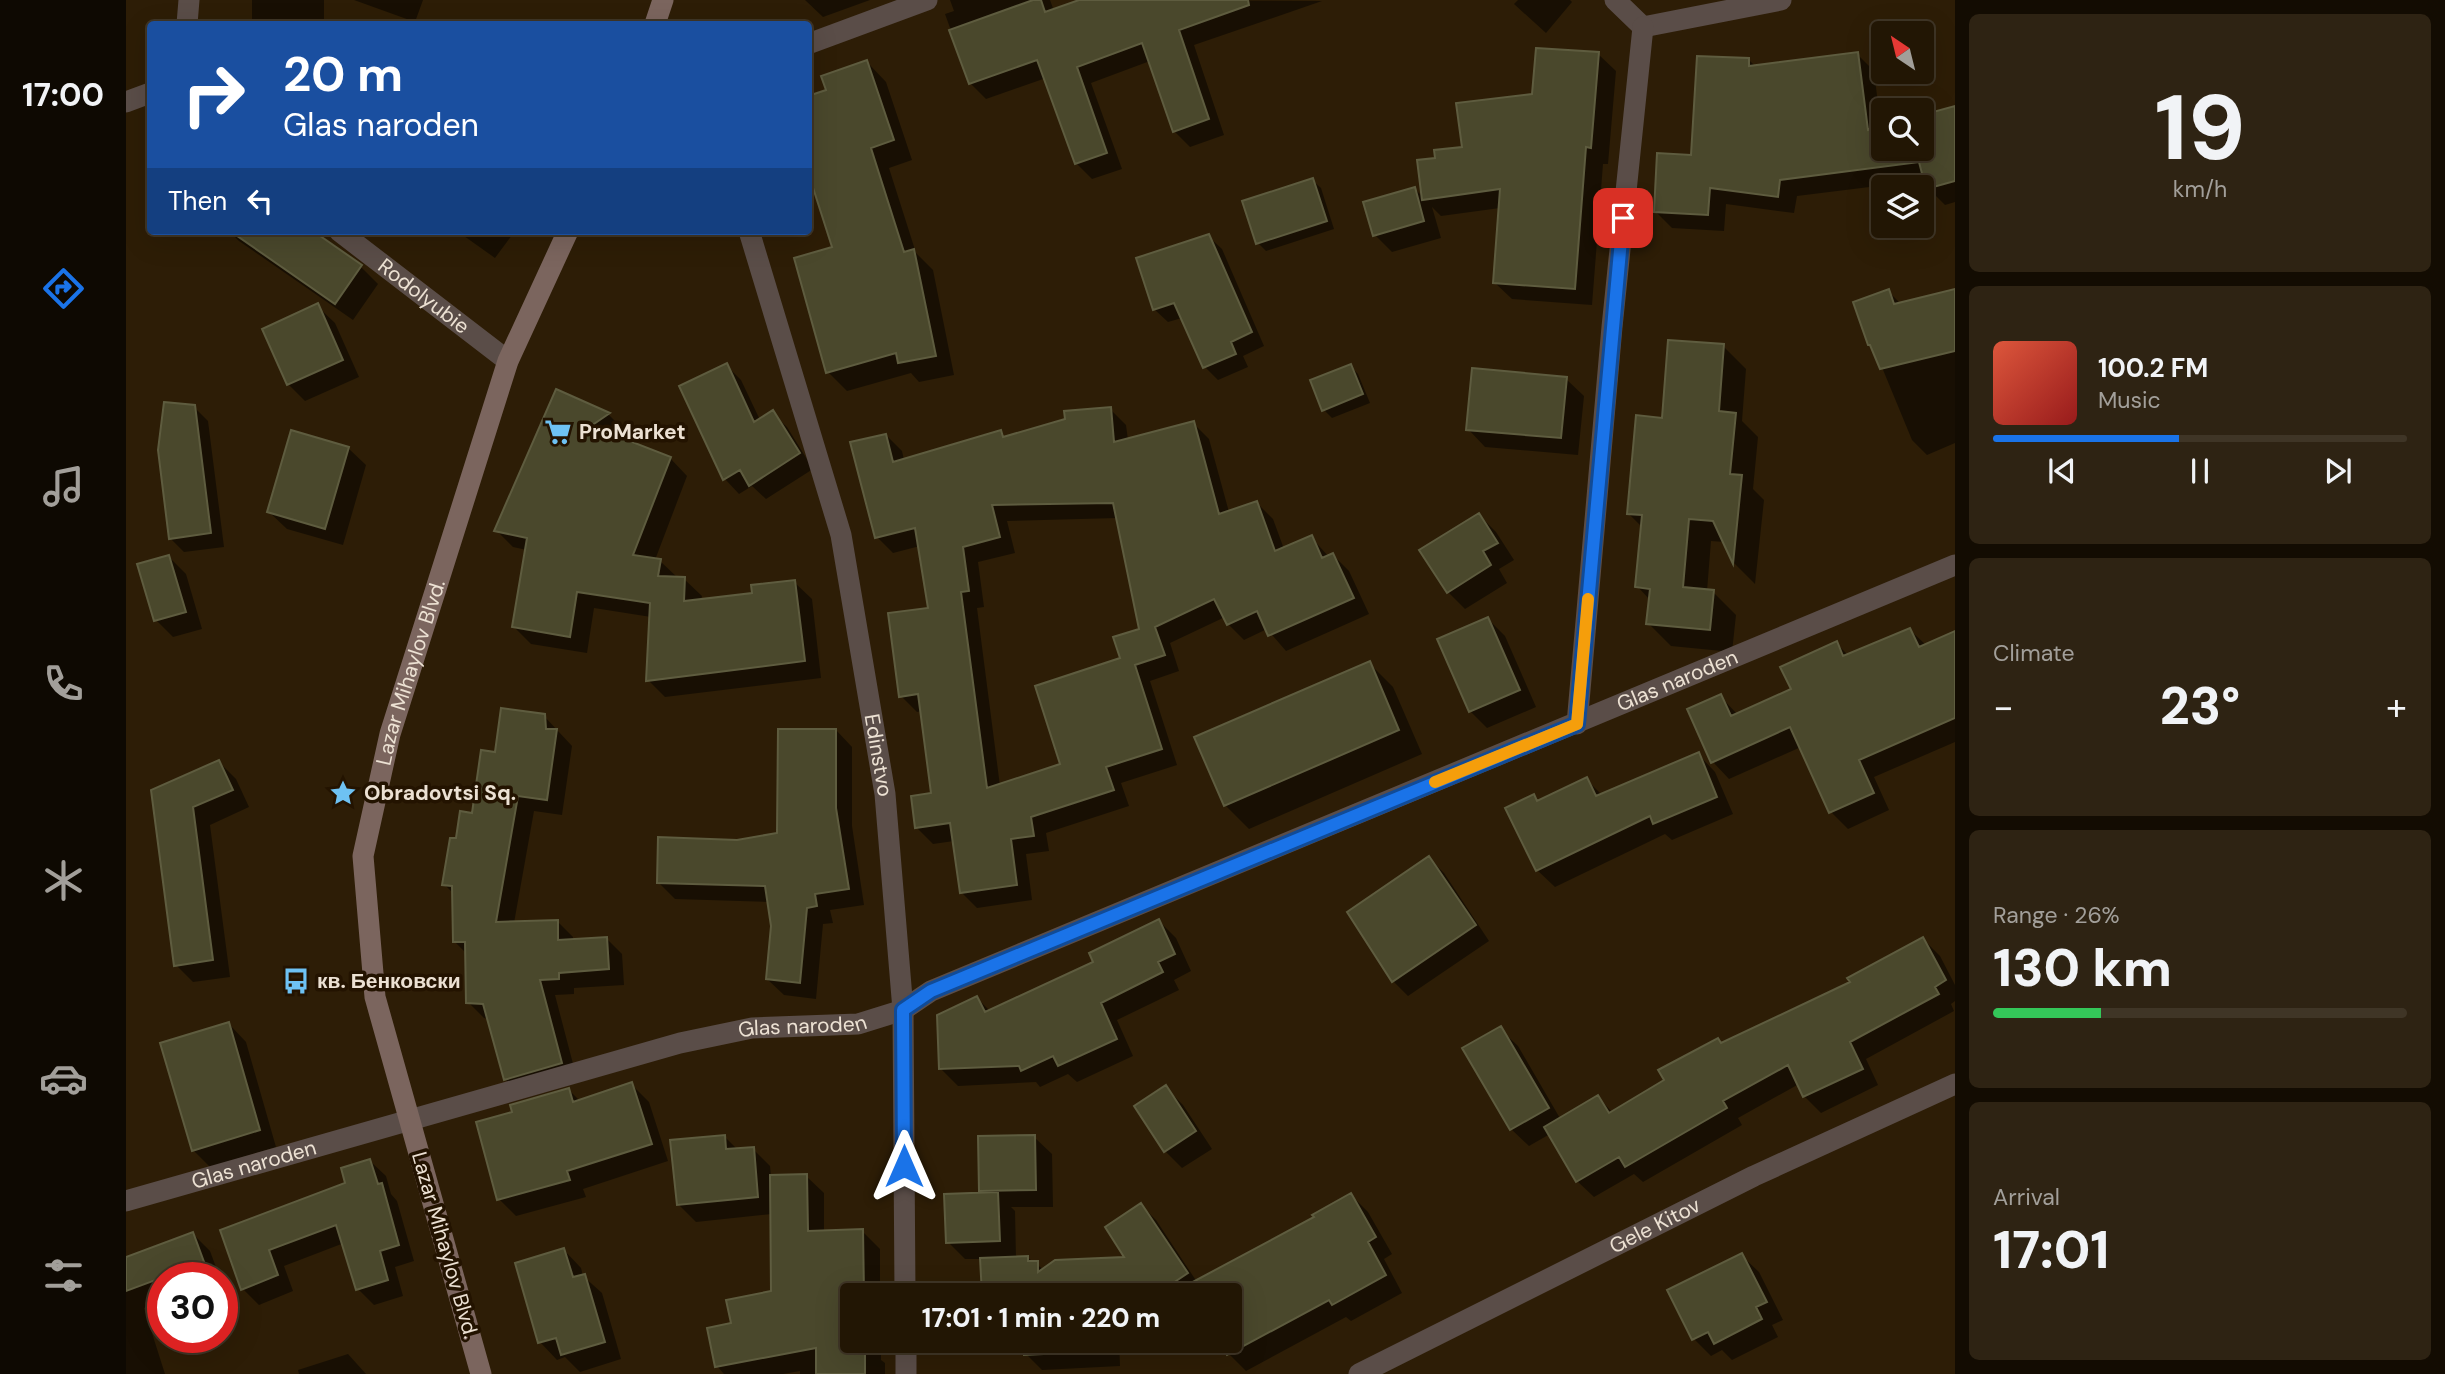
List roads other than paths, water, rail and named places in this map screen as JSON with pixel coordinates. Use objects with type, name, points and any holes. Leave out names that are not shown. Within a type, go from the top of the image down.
[{"type":"street","points":[[187,21],[189,0]]},
{"type":"street","points":[[655,21],[663,0]]},
{"type":"street","points":[[812,43],[927,0]]},
{"type":"street","points":[[1615,0],[1643,27]]},
{"type":"street","points":[[1643,27],[1782,0]]},
{"type":"street","points":[[1577,724],[1612,327],[1643,27]]},
{"type":"street","points":[[126,102],[147,94]]},
{"type":"street","name":"Rodolyubie","points":[[344,235],[508,361]]},
{"type":"street","name":"Lazar Mihaylov Blvd.","points":[[481,1374],[376,998],[363,856],[390,734],[508,361],[566,235]]},
{"type":"street","name":"Edinstvo","points":[[751,235],[841,535],[885,794],[903,1010],[905,1283]]},
{"type":"street","name":"Glas naroden","points":[[126,1201],[680,1043],[752,1028],[858,1024],[903,1010],[931,991],[1955,565]]},
{"type":"street","name":"Gele Kitov","points":[[1359,1374],[1754,1176],[1955,1084]]},
{"type":"street","points":[[906,1353],[906,1374]]},
{"type":"place","name":"ProMarket","points":[[558,432]]},
{"type":"place","name":"Obradovtsi Sq.","points":[[343,793]]},
{"type":"place","name":"кв. Бенковски","points":[[296,981]]}]
